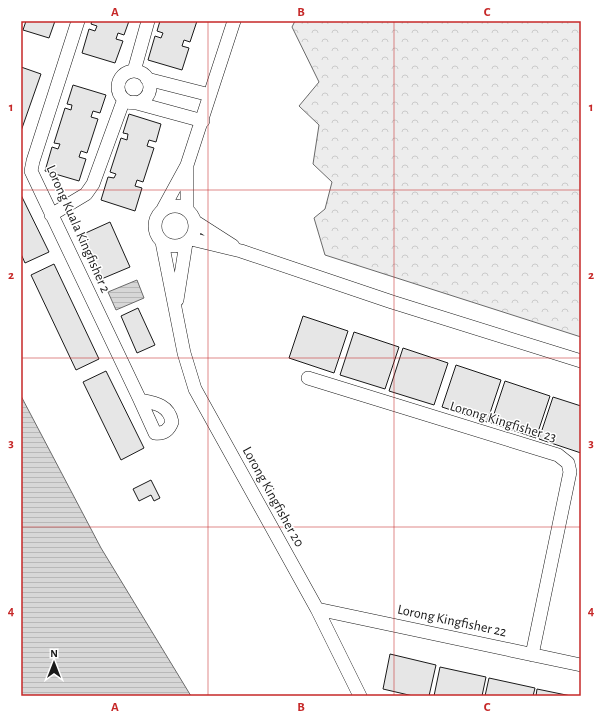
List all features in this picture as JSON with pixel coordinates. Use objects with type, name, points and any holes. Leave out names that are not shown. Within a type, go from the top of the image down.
[{"type":"street","name":"Lorong Kuala Kingfisher 2","points":[[78,21],[31,171],[140,400]]},
{"type":"street","points":[[134,71],[148,21]]},
{"type":"street","points":[[234,21],[203,121],[187,165],[163,209],[158,214],[154,225],[155,232],[162,242],[174,246],[188,241],[241,252],[392,302],[581,361]]},
{"type":"street","points":[[128,101],[146,97],[149,88],[147,79],[142,73],[134,71],[124,74],[119,81],[118,91],[128,101],[203,121]]},
{"type":"street","points":[[147,79],[210,95]]},
{"type":"street","points":[[51,215],[86,194],[93,184],[128,101]]},
{"type":"street","points":[[187,165],[194,233],[188,241]]},
{"type":"street","points":[[163,209],[176,206],[191,215],[241,252]]},
{"type":"street","name":"Lorong Kingfisher 20","points":[[176,307],[188,241]]},
{"type":"street","name":"Lorong Kingfisher 20","points":[[162,242],[184,353],[195,389],[317,608],[360,696]]},
{"type":"street","name":"Lorong Kingfisher 23","points":[[308,378],[558,456],[568,463],[570,472],[532,655]]},
{"type":"street","name":"Lorong Kingfisher 22","points":[[317,608],[581,665]]},
{"type":"green space","points":[[295,21],[581,21],[581,337],[325,255],[314,218],[325,209],[332,182],[313,164],[319,125],[299,106],[319,82],[292,27]]},
{"type":"shaded area","points":[[137,280],[144,298],[116,310],[108,292]]},
{"type":"shaded area","points":[[21,396],[101,548],[191,696],[21,696]]},
{"type":"building","points":[[26,21],[55,21],[49,38],[23,30]]},
{"type":"building","points":[[92,21],[129,21],[124,35],[118,33],[116,39],[123,41],[115,63],[82,53],[89,29],[95,31],[97,26],[91,24]]},
{"type":"building","points":[[160,21],[197,21],[190,42],[184,40],[182,46],[189,48],[182,70],[148,60],[155,36],[161,38],[163,33],[157,31]]},
{"type":"building","points":[[21,67],[41,74],[21,131]]},
{"type":"building","points":[[73,85],[106,95],[100,113],[93,111],[91,117],[98,119],[87,153],[81,151],[79,157],[86,159],[79,181],[45,171],[52,147],[58,149],[60,144],[54,143],[65,108],[71,110],[72,105],[67,104]]},
{"type":"building","points":[[129,114],[161,124],[156,142],[149,140],[147,146],[154,148],[143,182],[137,180],[135,186],[142,188],[135,211],[101,200],[108,177],[114,178],[116,174],[110,172],[121,138],[127,140],[128,134],[123,133]]},
{"type":"building","points":[[21,195],[49,252],[25,263],[21,254]]},
{"type":"building","points":[[110,222],[130,267],[99,280],[79,236]]},
{"type":"building","points":[[54,264],[99,359],[76,370],[31,275]]},
{"type":"building","points":[[138,308],[155,345],[137,353],[121,316]]},
{"type":"building","points":[[303,316],[348,331],[334,373],[289,358]]},
{"type":"building","points":[[354,332],[399,347],[385,389],[340,375]]},
{"type":"building","points":[[403,348],[448,363],[434,405],[389,391]]},
{"type":"building","points":[[456,365],[501,380],[487,422],[442,407]]},
{"type":"building","points":[[106,371],[144,448],[121,460],[83,382]]},
{"type":"building","points":[[505,381],[550,396],[536,438],[491,423]]},
{"type":"building","points":[[553,397],[581,406],[581,453],[539,439]]},
{"type":"building","points":[[151,480],[160,498],[154,501],[151,495],[139,501],[133,489]]},
{"type":"building","points":[[390,654],[436,665],[429,696],[413,696],[383,689]]},
{"type":"building","points":[[440,667],[486,677],[482,696],[434,696]]},
{"type":"building","points":[[489,678],[535,688],[533,696],[485,696]]},
{"type":"building","points":[[537,689],[571,696],[536,696]]}]
